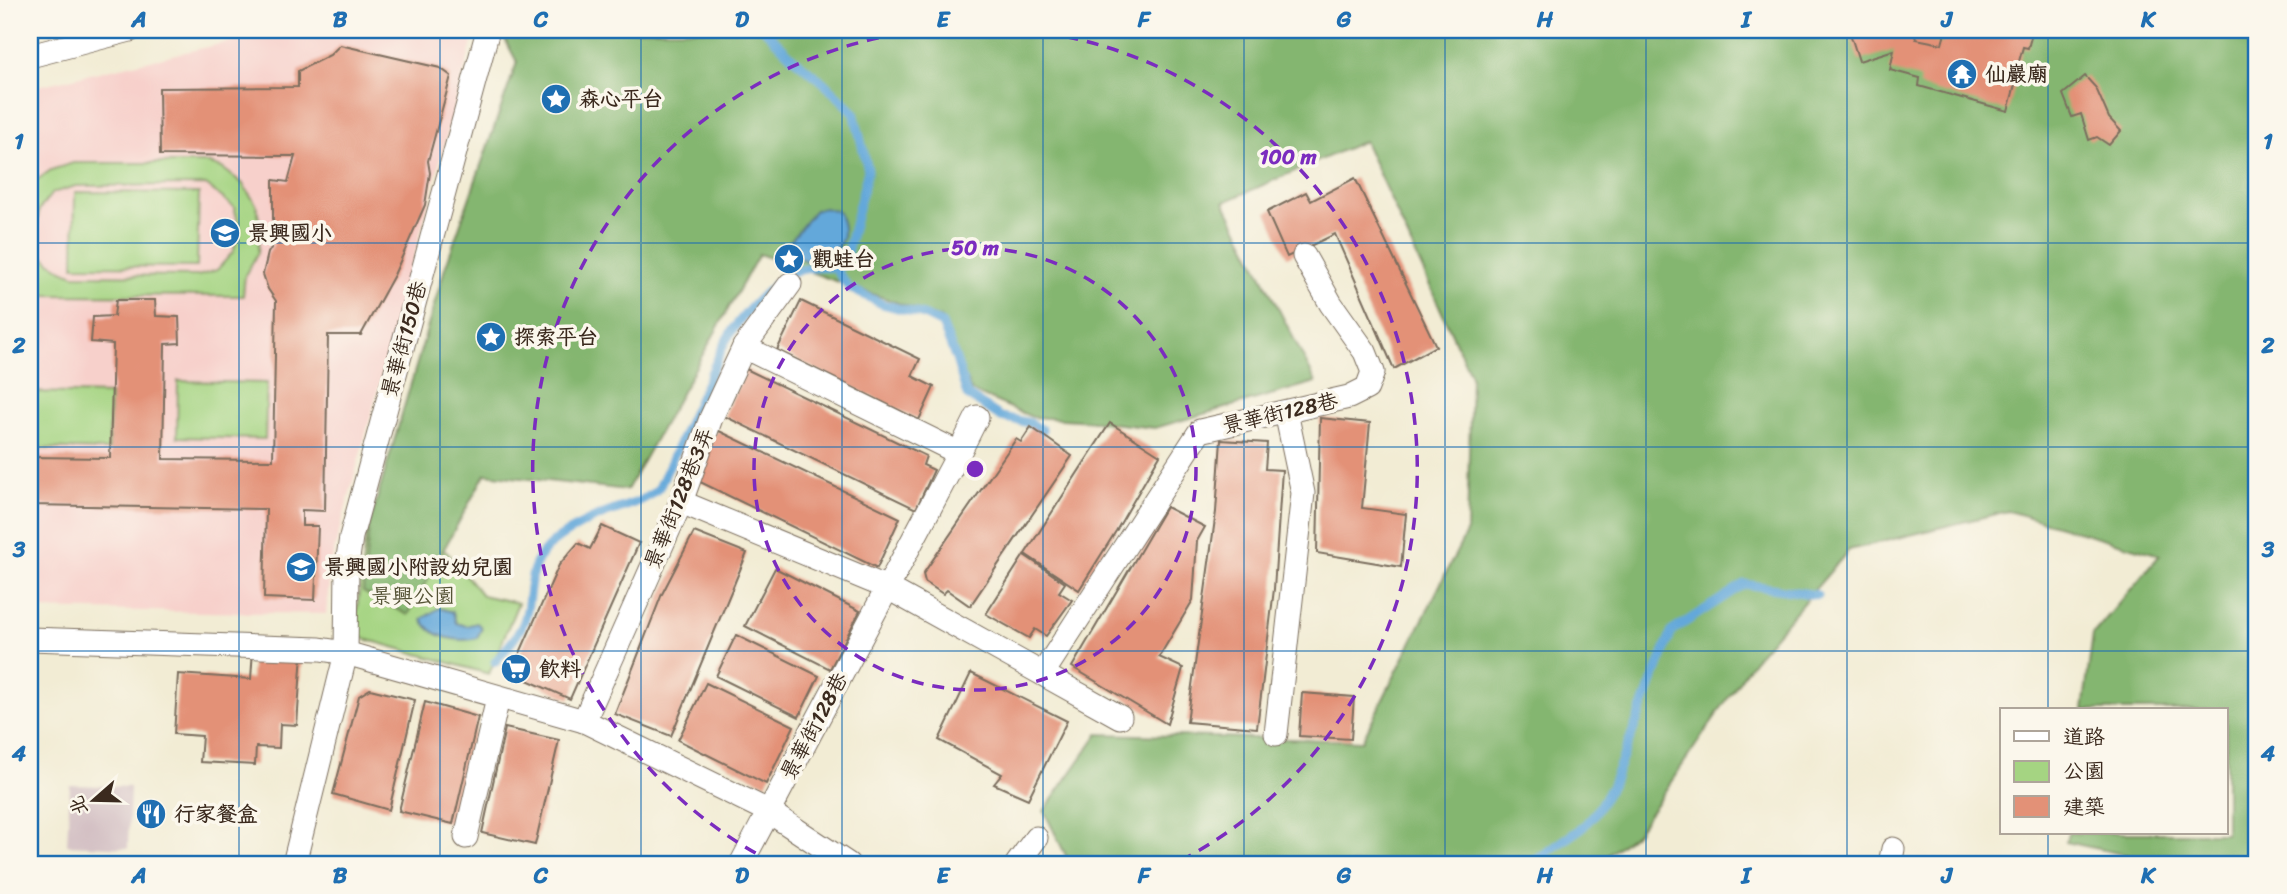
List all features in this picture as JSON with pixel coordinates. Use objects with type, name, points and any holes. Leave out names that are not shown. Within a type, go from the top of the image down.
[{"type":"street","points":[[42,45],[130,30]]},
{"type":"street","name":"景華街150巷","points":[[295,864],[346,653],[347,565],[351,537],[488,30]]},
{"type":"street","name":"景華街128巷","points":[[1043,673],[1200,431],[1349,397],[1367,388],[1373,372],[1365,352],[1331,304],[1304,256]]},
{"type":"street","name":"景華街128巷3弄","points":[[584,721],[681,502],[711,418],[744,347],[790,284]]},
{"type":"street","points":[[744,347],[960,453]]},
{"type":"street","points":[[1276,734],[1303,493],[1286,412]]},
{"type":"street","name":"景華街128巷","points":[[741,864],[960,453],[977,416]]},
{"type":"street","points":[[681,502],[888,587],[1120,717]]},
{"type":"street","points":[[30,639],[320,649],[346,653],[584,721],[768,811],[848,864]]},
{"type":"street","points":[[466,837],[498,698]]},
{"type":"street","points":[[1017,864],[1036,838]]},
{"type":"shaded area","name":"景興國小","points":[[446,30],[473,39],[331,562],[326,614],[30,609],[30,88],[272,32]]},
{"type":"shaded area","points":[[70,785],[130,787],[128,848],[67,845]]},
{"type":"green space","points":[[500,30],[2257,30],[2257,864],[2181,864],[2066,842],[2068,834],[2228,834],[2228,708],[2083,708],[2093,634],[2160,555],[2008,511],[1849,550],[1753,661],[1637,832],[1597,864],[1070,864],[1044,811],[1098,734],[1362,741],[1467,531],[1471,376],[1364,141],[1224,202],[1316,382],[1155,428],[1032,417],[971,391],[941,318],[759,254],[627,490],[485,474],[408,615],[363,592],[369,526],[445,268],[517,62]]},
{"type":"green space","points":[[73,163],[207,163],[222,168],[242,183],[256,204],[260,224],[258,253],[245,275],[243,296],[30,295],[30,185],[51,170]],"holes":[[[206,185],[234,207],[240,229],[233,252],[217,270],[198,276],[74,275],[56,267],[41,254],[36,233],[39,210],[52,193],[76,186]]]},
{"type":"green space","points":[[75,192],[199,193],[197,267],[74,266]]},
{"type":"green space","points":[[178,381],[267,383],[265,439],[177,437]]},
{"type":"green space","points":[[30,392],[110,394],[109,450],[30,448]]},
{"type":"green space","name":"景興公園","points":[[367,523],[447,552],[482,595],[518,603],[489,674],[354,636]]},
{"type":"water","points":[[824,208],[838,211],[843,232],[838,245],[825,254],[806,261],[791,254],[788,244],[815,210]]},
{"type":"water","points":[[439,608],[453,612],[456,623],[466,626],[477,623],[482,628],[477,638],[446,638],[432,631],[422,619]]},
{"type":"building","name":"仙巖廟","points":[[1849,30],[1913,30],[1916,39],[1942,44],[1946,30],[2033,30],[2028,48],[2023,47],[2008,111],[1919,86],[1920,78],[1890,70],[1894,50],[1859,61]]},
{"type":"building","points":[[340,45],[440,68],[451,76],[428,161],[430,173],[425,205],[394,275],[361,335],[328,335],[325,511],[302,510],[302,526],[318,526],[315,600],[264,598],[266,509],[30,505],[30,457],[110,458],[113,344],[91,342],[93,317],[114,316],[116,300],[155,300],[156,316],[179,317],[180,343],[165,344],[163,459],[273,460],[276,301],[263,274],[268,253],[273,245],[273,180],[288,182],[295,156],[160,155],[159,88],[298,87],[298,71],[330,55]]},
{"type":"building","points":[[2085,76],[2096,88],[2109,118],[2121,131],[2109,145],[2097,137],[2089,140],[2081,114],[2072,117],[2063,94]]},
{"type":"building","points":[[1355,178],[1436,346],[1394,369],[1335,234],[1287,257],[1267,212],[1306,192],[1311,201]]},
{"type":"building","points":[[801,301],[920,359],[912,376],[934,387],[919,420],[777,350]]},
{"type":"building","points":[[746,369],[926,456],[923,465],[934,470],[916,509],[724,416]]},
{"type":"building","points":[[1320,418],[1370,423],[1362,508],[1406,514],[1401,567],[1317,553]]},
{"type":"building","points":[[1110,423],[1160,455],[1079,590],[1025,554]]},
{"type":"building","points":[[1031,427],[1072,456],[970,606],[947,590],[943,594],[925,582],[923,574],[1016,439],[1021,442]]},
{"type":"building","points":[[717,430],[900,518],[877,568],[694,479]]},
{"type":"building","points":[[1221,440],[1267,443],[1265,469],[1282,470],[1274,589],[1257,728],[1187,722],[1216,512]]},
{"type":"building","points":[[1166,507],[1205,527],[1197,541],[1193,600],[1159,657],[1183,668],[1167,724],[1072,667]]},
{"type":"building","points":[[602,526],[639,543],[570,699],[511,673],[559,565],[578,543],[590,549]]},
{"type":"building","points":[[694,532],[747,553],[671,736],[615,714],[662,594]]},
{"type":"building","points":[[1024,555],[1065,583],[1059,592],[1072,600],[1046,636],[1035,629],[1029,638],[986,614]]},
{"type":"building","points":[[775,568],[860,611],[830,669],[745,626]]},
{"type":"building","points":[[736,635],[819,676],[799,717],[716,676]]},
{"type":"building","points":[[253,650],[302,653],[297,725],[280,724],[279,748],[256,747],[255,765],[200,762],[202,736],[174,734],[178,674],[251,679]]},
{"type":"building","points":[[971,673],[1067,721],[1028,799],[994,784],[1002,774],[939,740]]},
{"type":"building","points":[[706,683],[794,726],[766,784],[678,740]]},
{"type":"building","points":[[370,689],[415,700],[389,810],[333,794],[359,696]]},
{"type":"building","points":[[1302,693],[1354,697],[1351,739],[1299,736]]},
{"type":"building","points":[[425,702],[478,717],[453,824],[399,811]]},
{"type":"building","points":[[505,728],[559,740],[535,845],[482,833]]},
{"type":"waterway","points":[[765,30],[854,112],[868,170],[844,264],[834,267]]},
{"type":"waterway","points":[[495,662],[523,624],[532,573],[547,548],[596,517],[643,500],[659,488],[731,332],[768,290],[800,270],[834,267],[849,288],[882,304],[924,315],[942,324],[967,395],[1001,417],[1030,423],[1042,430]]},
{"type":"waterway","points":[[1530,864],[1583,827],[1596,812],[1612,785],[1672,631],[1744,584],[1817,595]]},
{"type":"place","name":"仙巖廟","points":[[1962,74]]},
{"type":"place","name":"森心平台","points":[[556,99]]},
{"type":"place","name":"景興國小","points":[[225,233]]},
{"type":"place","name":"觀蛙台","points":[[789,259]]},
{"type":"place","name":"探索平台","points":[[491,337]]},
{"type":"place","name":"景興國小附設幼兒園","points":[[301,567]]},
{"type":"place","name":"飲料","points":[[516,669]]},
{"type":"place","name":"行家餐盒","points":[[151,814]]}]
